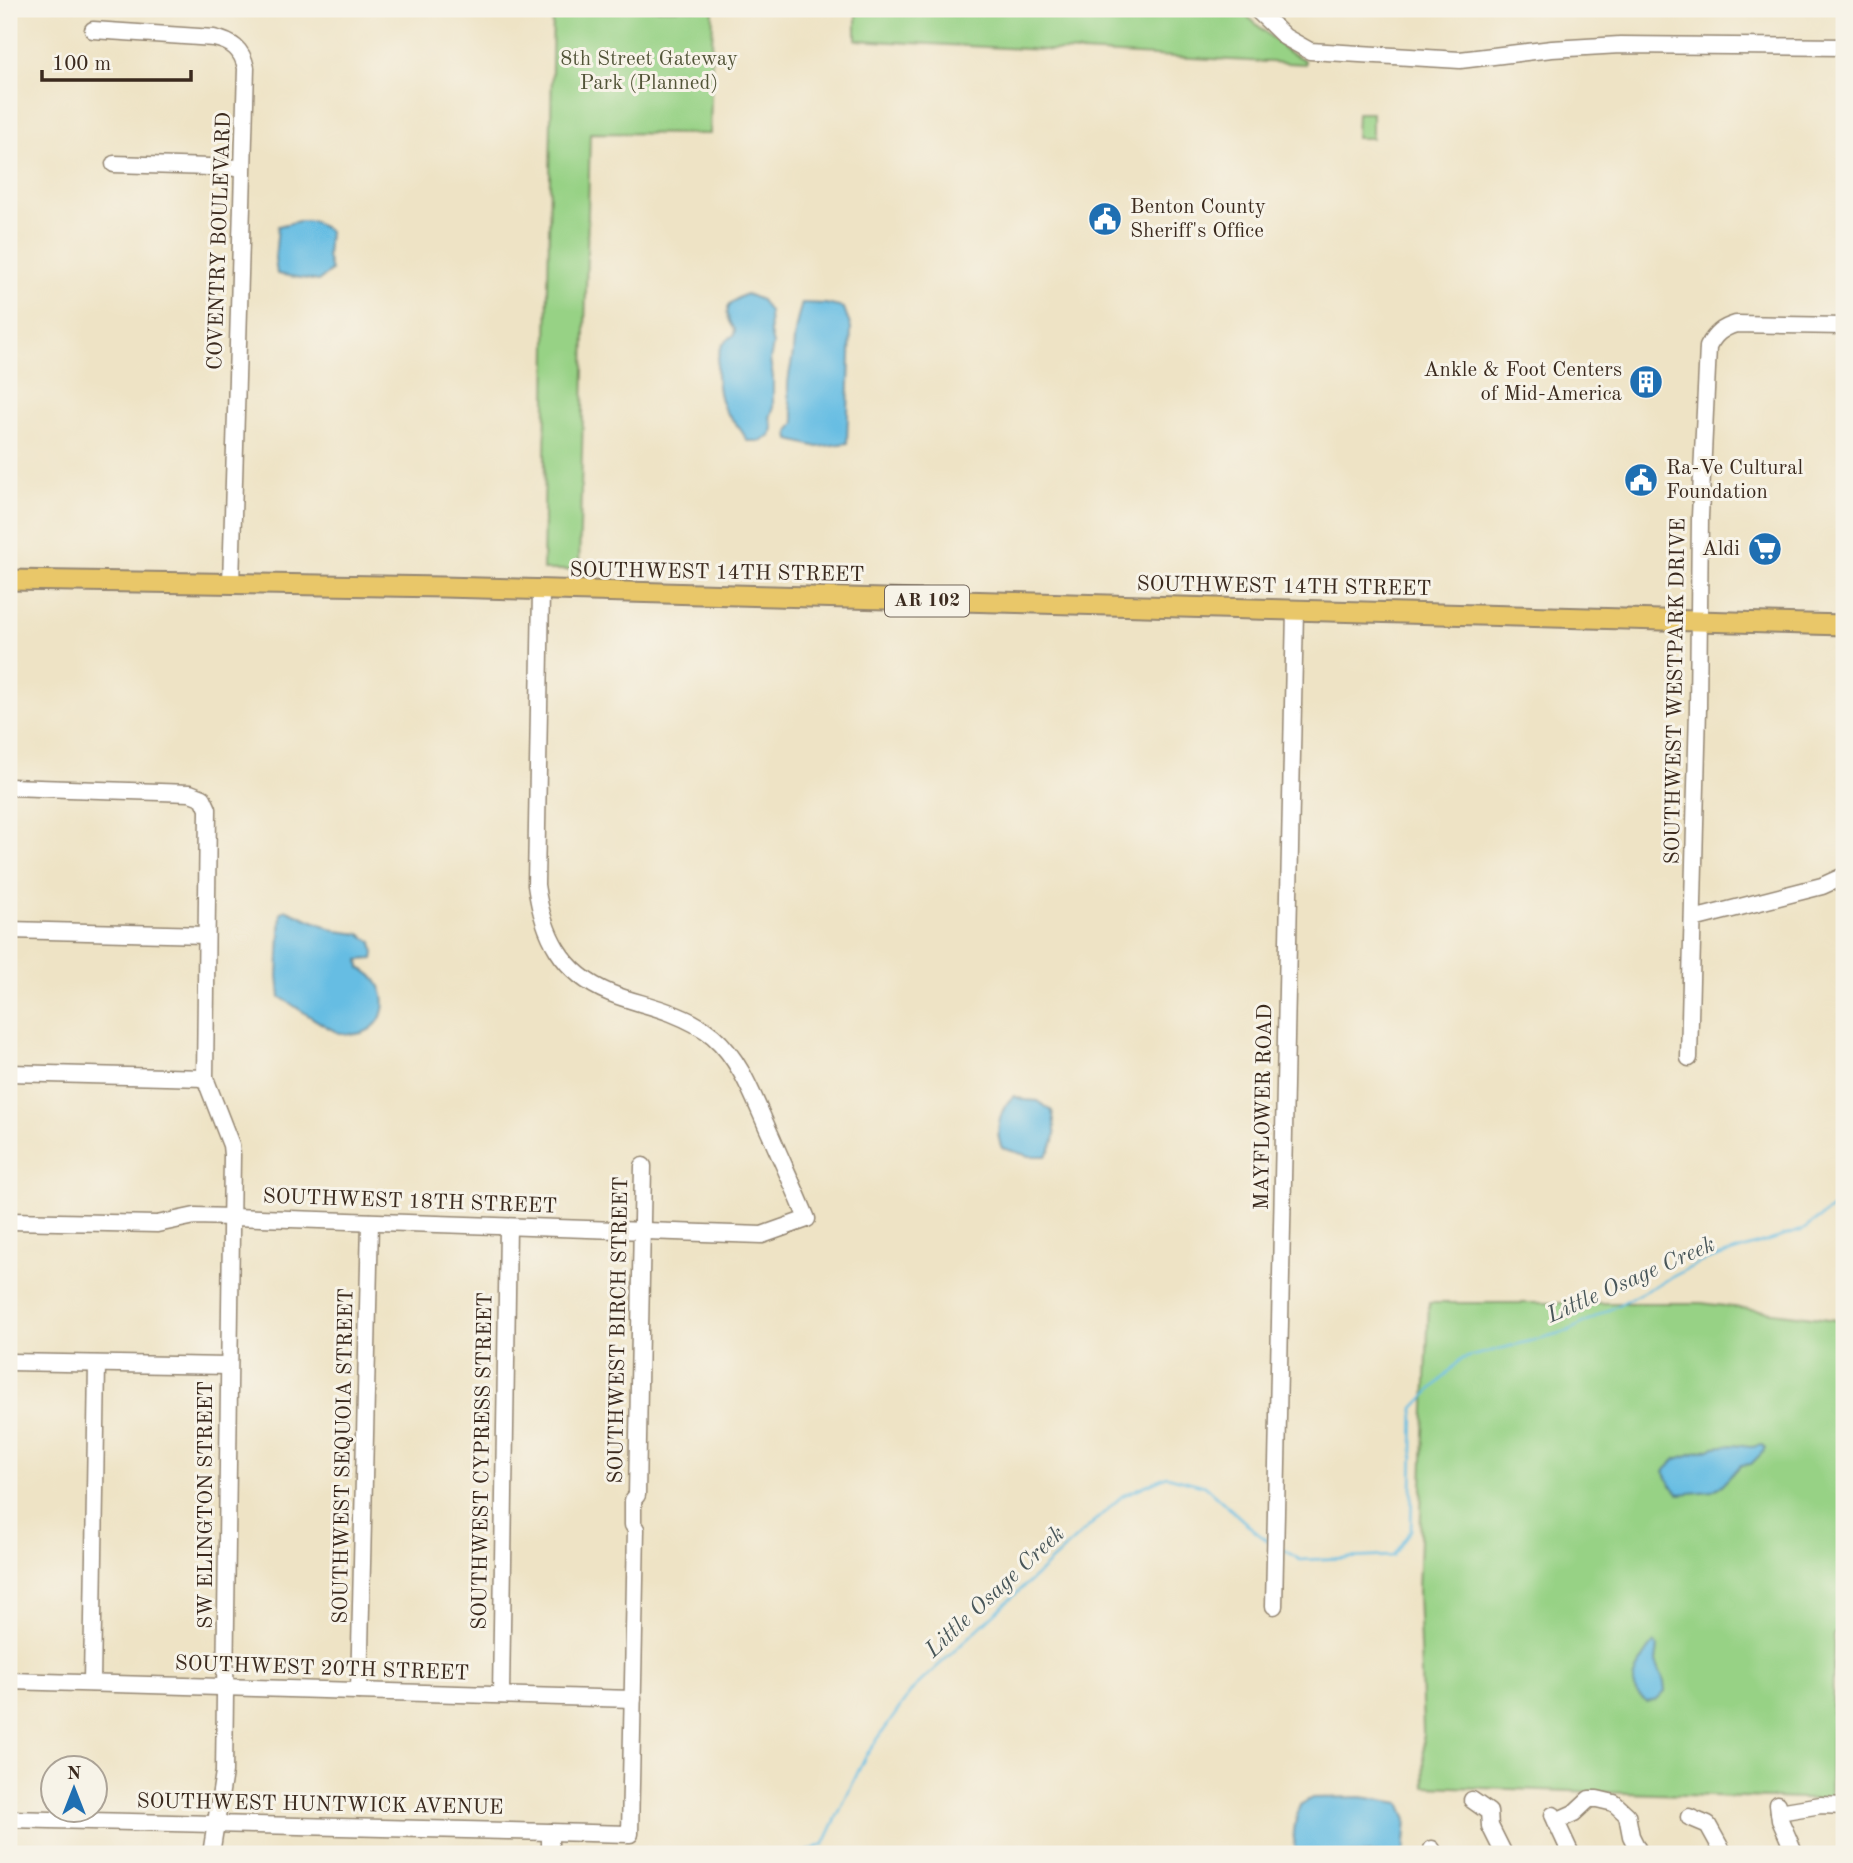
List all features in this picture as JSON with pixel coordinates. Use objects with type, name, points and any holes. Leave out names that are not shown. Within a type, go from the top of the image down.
[{"type":"main road","name":"SOUTHWEST 14TH STREET","points":[[9,580],[1844,625]]},
{"type":"street","points":[[1256,9],[1285,37],[1310,51],[1321,52],[1460,60],[1552,49],[1620,45],[1844,47]]},
{"type":"street","name":"COVENTRY BOULEVARD","points":[[93,30],[214,38],[229,41],[244,57],[246,68],[230,584]]},
{"type":"street","points":[[114,164],[242,168]]},
{"type":"street","name":"SOUTHWEST WESTPARK DRIVE","points":[[1689,1058],[1698,621],[1708,347],[1714,335],[1724,327],[1736,324],[1844,326]]},
{"type":"street","name":"SOUTHWEST 18TH STREET","points":[[9,1221],[157,1224],[195,1216],[762,1235],[807,1219],[750,1090],[732,1057],[713,1036],[696,1024],[586,981],[561,956],[540,915],[536,885],[541,591]]},
{"type":"street","name":"MAYFLOWER ROAD","points":[[1274,1606],[1295,610]]},
{"type":"street","points":[[9,787],[190,793],[203,798],[208,809],[205,1078],[9,1073]]},
{"type":"street","points":[[1693,919],[1822,886],[1844,876]]},
{"type":"street","points":[[9,930],[206,935]]},
{"type":"street","name":"SW ELINGTON STREET","points":[[205,1078],[231,1145],[232,1155],[224,1772],[211,1854]]},
{"type":"street","name":"SOUTHWEST BIRCH STREET","points":[[630,1834],[636,1529],[640,1525],[640,1500],[637,1495],[643,1166]]},
{"type":"street","name":"SOUTHWEST SEQUOIA STREET","points":[[359,1691],[370,1222]]},
{"type":"street","name":"SOUTHWEST CYPRESS STREET","points":[[501,1695],[508,1227]]},
{"type":"street","points":[[9,1362],[228,1366]]},
{"type":"street","points":[[92,1684],[97,1364]]},
{"type":"street","name":"SOUTHWEST 20TH STREET","points":[[9,1681],[633,1699]]},
{"type":"street","points":[[1571,1854],[1555,1818],[1574,1813],[1589,1800],[1597,1799],[1614,1803],[1627,1815],[1631,1836],[1640,1854]]},
{"type":"street","points":[[1472,1800],[1489,1812],[1490,1826],[1504,1854]]},
{"type":"street","points":[[1795,1854],[1778,1808],[1844,1806]]},
{"type":"street","points":[[1689,1817],[1708,1825],[1724,1854]]},
{"type":"street","name":"SOUTHWEST HUNTWICK AVENUE","points":[[9,1819],[630,1834]]},
{"type":"street","points":[[550,1832],[550,1854]]},
{"type":"green space","name":"8th Street Gateway Park (Planned)","points":[[553,9],[713,9],[710,134],[590,133],[579,570],[543,570]]},
{"type":"green space","points":[[856,9],[1239,9],[1288,52],[1305,60],[1305,64],[856,40]]},
{"type":"green space","points":[[1357,113],[1372,113],[1372,138],[1356,138]]},
{"type":"green space","points":[[1429,1303],[1701,1303],[1844,1321],[1844,1629],[1834,1634],[1830,1800],[1425,1786],[1418,1591]]},
{"type":"water","points":[[313,221],[329,231],[327,256],[331,271],[318,281],[277,274],[275,259],[278,226]]},
{"type":"water","points":[[746,294],[761,300],[769,312],[773,345],[770,360],[773,409],[770,418],[773,428],[771,436],[760,441],[747,441],[724,409],[718,384],[717,365],[720,350],[734,335],[735,330],[728,318],[728,308]]},
{"type":"water","points":[[802,303],[844,308],[851,328],[847,443],[818,447],[790,440],[789,431],[795,423],[788,395],[788,381]]},
{"type":"water","points":[[287,910],[337,931],[360,934],[372,942],[373,959],[359,960],[360,968],[380,986],[383,998],[383,1010],[370,1029],[357,1034],[340,1033],[280,997],[278,976],[281,912]]},
{"type":"water","points":[[1014,1096],[1038,1101],[1052,1111],[1055,1135],[1053,1145],[1046,1156],[1029,1156],[1002,1148],[1000,1120],[1005,1106]]},
{"type":"water","points":[[1763,1445],[1766,1449],[1751,1464],[1741,1465],[1722,1485],[1712,1491],[1679,1494],[1670,1484],[1664,1471],[1676,1459],[1715,1447]]},
{"type":"water","points":[[1655,1643],[1658,1647],[1656,1662],[1665,1692],[1657,1700],[1647,1702],[1636,1691],[1633,1681],[1640,1663]]},
{"type":"water","points":[[1361,1797],[1400,1803],[1407,1819],[1404,1854],[1296,1854],[1293,1831],[1300,1805],[1312,1798]]},
{"type":"waterway","name":"Little Osage Creek","points":[[1283,1549],[1300,1560],[1393,1556],[1411,1530],[1414,1408],[1461,1359],[1568,1331],[1701,1262],[1803,1230],[1844,1200]]},
{"type":"waterway","name":"Little Osage Creek","points":[[802,1854],[824,1844],[865,1757],[913,1689],[1122,1496],[1167,1476],[1205,1486],[1267,1540]]},
{"type":"place","name":"Benton County Sheriff's Office","points":[[1105,219]]},
{"type":"place","name":"Ankle & Foot Centers of Mid-America","points":[[1646,382]]},
{"type":"place","name":"Ra-Ve Cultural Foundation","points":[[1641,480]]},
{"type":"place","name":"Aldi","points":[[1765,549]]}]
